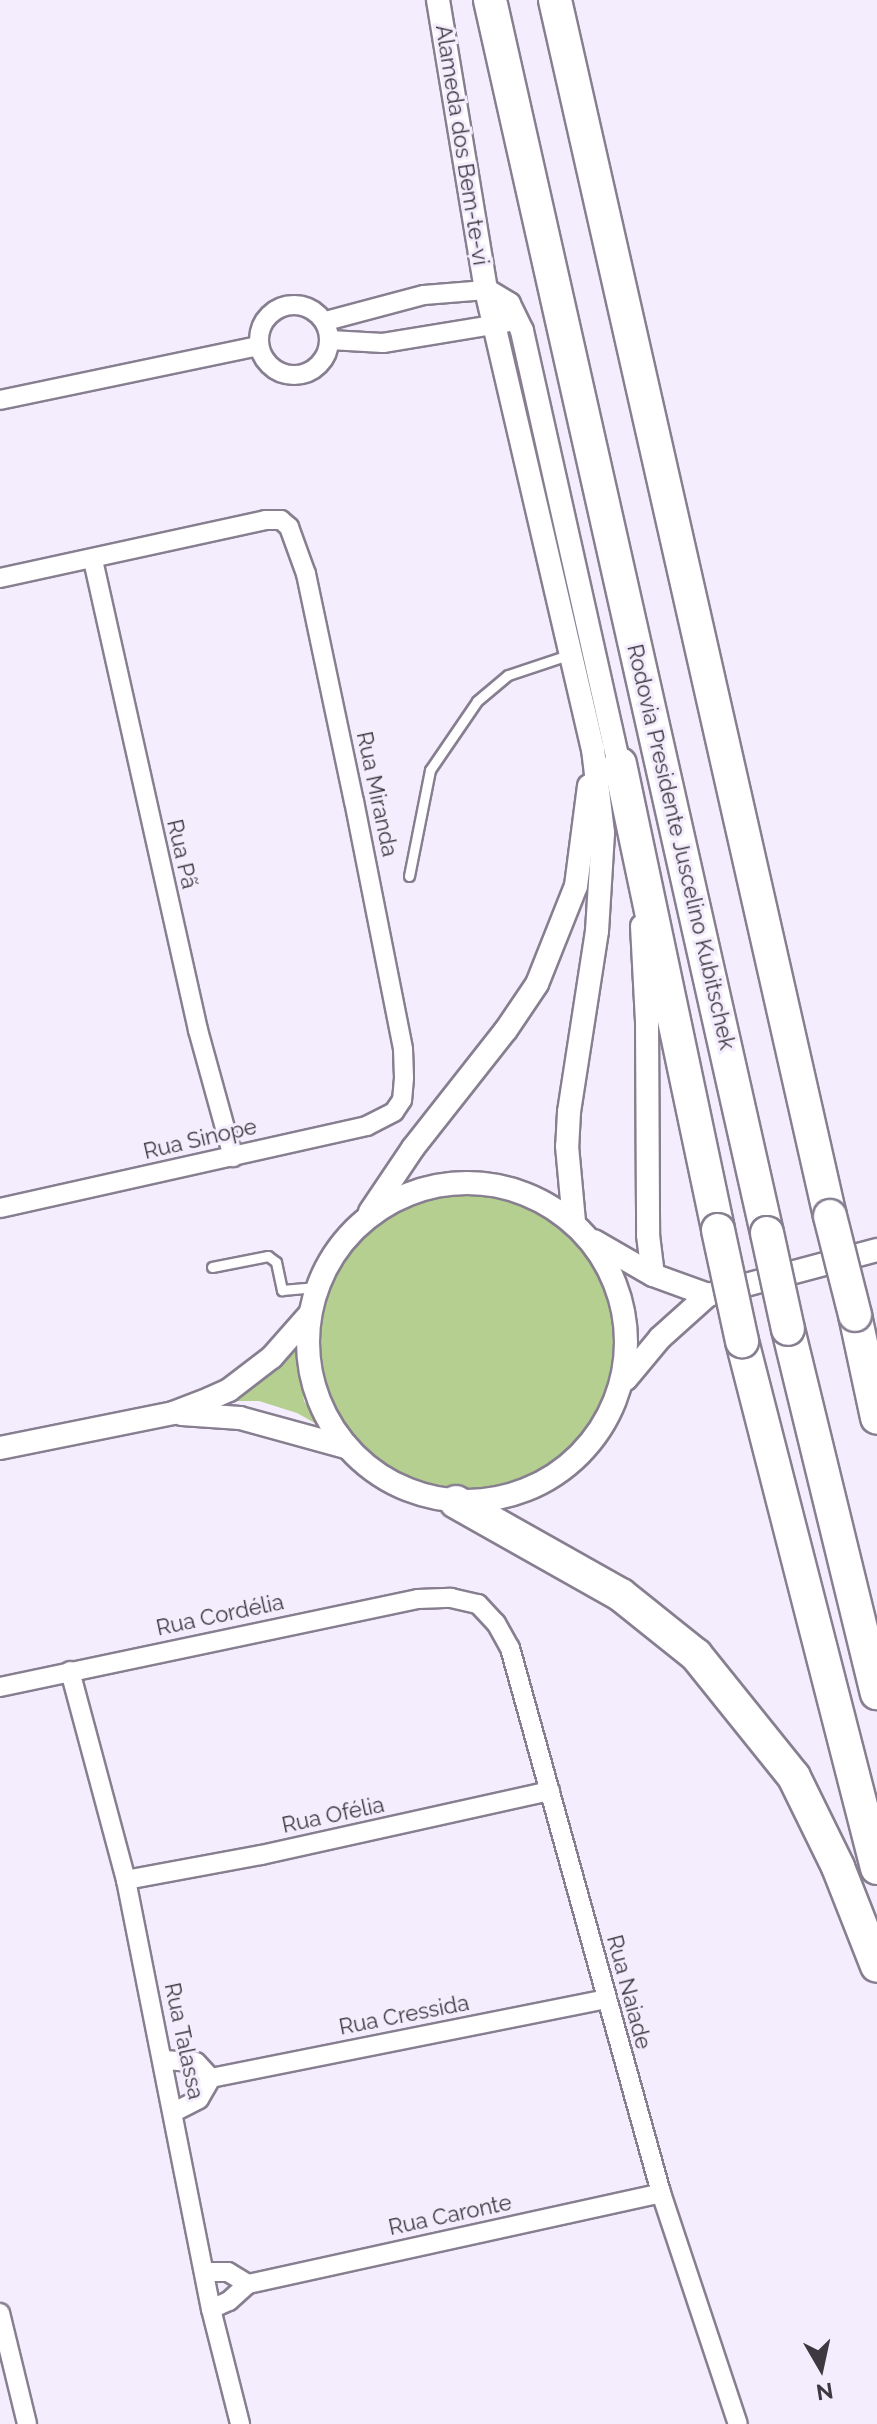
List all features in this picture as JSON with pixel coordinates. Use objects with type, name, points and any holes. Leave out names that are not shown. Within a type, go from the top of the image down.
[{"type":"highway","name":"Rodovia Presidente Juscelino Kubitschek","points":[[490,0],[788,1329],[877,1693]]},
{"type":"highway","points":[[555,0],[875,1404]]},
{"type":"highway","points":[[607,756],[742,1341],[877,1868]]},
{"type":"highway","points":[[456,1502],[621,1595],[696,1655],[794,1777],[838,1867],[877,1966]]},
{"type":"street","name":"Alameda dos Bem-te-vi","points":[[438,0],[486,290],[571,654],[607,756]]},
{"type":"street","points":[[328,330],[424,295],[486,290],[509,304],[518,321],[643,940],[647,1020],[648,1235],[653,1275]]},
{"type":"street","points":[[328,330],[328,350],[316,367],[296,375],[276,371],[267,364],[258,346],[262,325],[277,310],[287,306],[309,308],[328,330],[383,343],[518,321]]},
{"type":"street","points":[[0,400],[258,346]]},
{"type":"street","name":"Rua Miranda","points":[[93,560],[265,520],[281,520],[296,539],[306,574],[403,1049],[402,1100]]},
{"type":"street","points":[[0,578],[93,560]]},
{"type":"street","name":"Rua Pã","points":[[93,560],[195,1015],[233,1157]]},
{"type":"street","points":[[607,756],[602,877],[569,1112],[567,1146],[580,1230],[615,1279],[625,1313],[628,1348],[623,1383],[605,1424],[578,1458],[542,1484],[500,1499],[456,1502],[415,1493],[377,1475],[346,1447],[320,1407],[308,1362],[309,1315],[317,1287],[345,1239],[365,1219],[413,1148],[506,1030],[537,984],[576,886],[607,756]]},
{"type":"street","name":"Rua Sinope","points":[[0,1208],[367,1126],[394,1112],[402,1100]]},
{"type":"street","points":[[365,1219],[404,1195],[448,1184],[493,1184],[536,1198],[580,1230],[653,1275],[708,1295]]},
{"type":"street","points":[[623,1383],[660,1338],[708,1295],[877,1250]]},
{"type":"street","points":[[0,1448],[173,1413],[229,1390],[272,1357],[309,1315]]},
{"type":"street","points":[[173,1413],[240,1418],[346,1447]]},
{"type":"street","name":"Rua Cordélia","points":[[0,1687],[418,1599],[451,1598]]},
{"type":"street","name":"Rua Naiade","points":[[451,1598],[478,1604],[496,1623],[510,1648],[661,2193],[734,2421]]},
{"type":"street","name":"Rua Talassa","points":[[70,1671],[126,1880],[211,2309],[240,2424]]},
{"type":"street","name":"Rua Ofélia","points":[[126,1880],[261,1855],[550,1791]]},
{"type":"street","name":"Rua Cressida","points":[[211,2078],[605,1999]]},
{"type":"street","points":[[164,2060],[196,2062],[211,2078],[199,2099],[174,2112]]},
{"type":"street","name":"Rua Caronte","points":[[211,2309],[229,2301],[248,2284],[661,2193]]},
{"type":"street","points":[[205,2272],[228,2272],[248,2284]]},
{"type":"street","points":[[0,2313],[27,2424]]},
{"type":"lane","points":[[409,876],[430,770],[477,701],[508,675],[571,654]]},
{"type":"lane","points":[[212,1267],[268,1256],[276,1262],[282,1290],[317,1287]]},
{"type":"green space","points":[[455,1193],[485,1193],[513,1199],[540,1210],[565,1226],[586,1247],[602,1272],[613,1299],[619,1342],[617,1371],[602,1412],[586,1437],[565,1458],[540,1474],[513,1485],[485,1491],[455,1491],[427,1485],[400,1474],[375,1458],[354,1437],[338,1412],[327,1385],[321,1357],[321,1327],[327,1299],[338,1272],[354,1247],[375,1226],[400,1210],[427,1199]]},
{"type":"green space","points":[[302,1337],[300,1373],[304,1401],[322,1427],[297,1413],[259,1401],[226,1401],[279,1367]]}]
